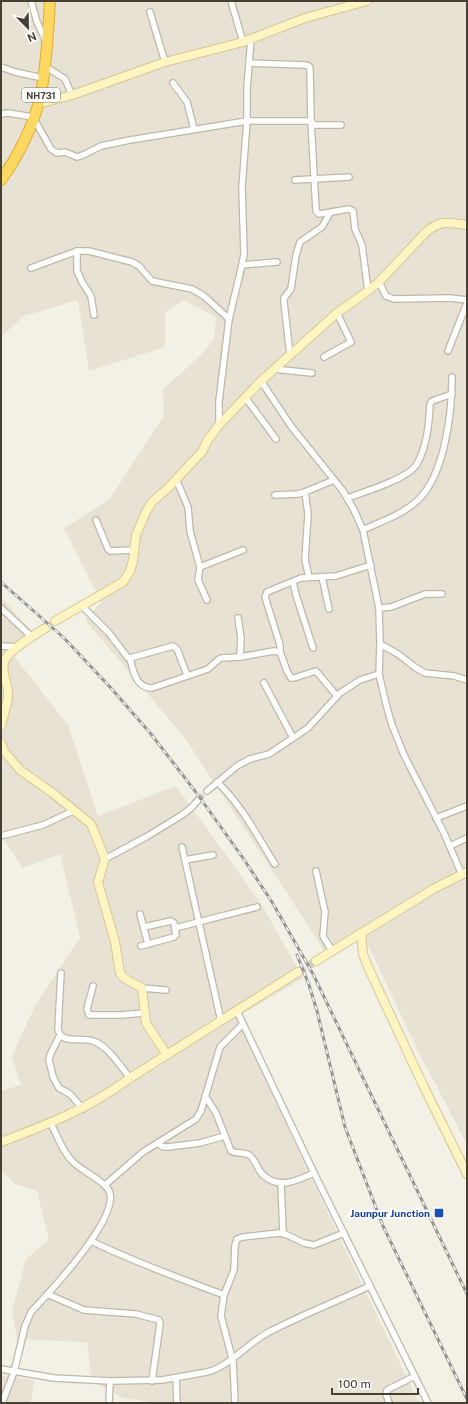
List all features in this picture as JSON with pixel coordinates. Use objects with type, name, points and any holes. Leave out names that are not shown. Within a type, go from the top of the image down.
[{"type":"highway","name":"NH731","points":[[1,180],[22,144],[38,104],[45,65],[50,1]]},
{"type":"street","points":[[31,1],[37,22],[47,43]]},
{"type":"street","points":[[219,425],[219,401],[228,319],[244,254],[242,186],[247,121],[246,88],[249,63],[247,40],[232,1]]},
{"type":"street","points":[[38,104],[72,95],[165,62],[247,40],[305,18],[363,2]]},
{"type":"street","points":[[150,12],[165,62]]},
{"type":"street","points":[[249,63],[305,64],[309,66],[316,211],[319,214],[349,209],[353,211],[355,229],[362,245],[368,291]]},
{"type":"street","points":[[45,65],[65,79],[72,95]]},
{"type":"street","points":[[1,67],[15,72],[43,78]]},
{"type":"street","points":[[173,83],[187,102],[194,129]]},
{"type":"street","points":[[1,114],[33,117],[51,149],[57,153],[64,152],[77,157],[101,146],[247,121],[311,121],[314,125],[341,126]]},
{"type":"street","points":[[294,180],[349,176]]},
{"type":"street","points":[[290,355],[284,298],[291,289],[300,242],[302,239],[322,227],[330,213]]},
{"type":"street","points":[[55,621],[81,605],[119,586],[123,582],[130,571],[133,561],[136,534],[152,502],[168,488],[202,452],[205,444],[219,425],[273,369],[337,313],[368,291],[435,224],[448,223],[467,225]]},
{"type":"street","points":[[31,268],[77,251],[89,251],[132,262],[139,266],[152,281],[192,289],[204,296],[228,319]]},
{"type":"street","points":[[77,251],[77,271],[90,296],[94,315]]},
{"type":"street","points":[[242,265],[277,262]]},
{"type":"street","points":[[378,282],[386,296],[394,299],[450,298],[467,300]]},
{"type":"street","points":[[448,351],[467,303]]},
{"type":"street","points":[[324,357],[351,342],[337,313]]},
{"type":"street","points":[[273,369],[312,373]]},
{"type":"street","points":[[363,530],[393,517],[411,506],[425,492],[432,481],[440,463],[445,442],[452,394],[452,377]]},
{"type":"street","points":[[261,381],[291,426],[348,498],[363,530],[379,608],[379,674],[386,704],[400,746],[465,874],[435,888],[316,961]]},
{"type":"street","points":[[348,498],[393,481],[412,470],[417,465],[425,441],[430,404],[432,401],[452,394]]},
{"type":"street","points":[[246,397],[276,439]]},
{"type":"street","points":[[176,479],[188,507],[190,531],[200,567],[198,580],[207,600]]},
{"type":"street","points":[[275,495],[298,494],[334,480]]},
{"type":"street","points":[[305,492],[308,514],[304,552],[309,577]]},
{"type":"street","points":[[96,520],[110,551],[134,550]]},
{"type":"street","points":[[200,567],[243,550]]},
{"type":"street","points":[[337,696],[316,671],[291,678],[280,652],[280,645],[265,594],[301,578],[336,576],[371,565]]},
{"type":"street","points":[[322,577],[329,609]]},
{"type":"street","points":[[293,582],[313,648]]},
{"type":"street","points":[[379,608],[391,607],[425,594],[442,594]]},
{"type":"street","points":[[81,605],[109,633],[130,658],[135,677],[147,688],[152,688],[208,668],[218,660],[274,651],[280,652]]},
{"type":"street","points":[[1,608],[32,637]]},
{"type":"street","points":[[238,618],[241,638],[240,657]]},
{"type":"street","points":[[1,726],[8,695],[4,662],[7,656],[18,647],[47,627]]},
{"type":"street","points":[[380,644],[398,654],[425,673],[454,676],[467,680]]},
{"type":"street","points":[[1,646],[18,647]]},
{"type":"street","points":[[130,658],[173,646],[177,649],[187,675]]},
{"type":"street","points":[[208,791],[237,766],[250,759],[269,754],[313,724],[337,696],[360,680],[379,674]]},
{"type":"street","points":[[264,683],[292,738]]},
{"type":"street","points":[[1,743],[4,751],[20,770],[54,794],[91,824],[105,859],[98,882],[115,942],[120,973],[124,978],[142,988],[166,990]]},
{"type":"street","points":[[217,782],[228,792],[238,805],[275,864]]},
{"type":"street","points":[[105,859],[182,816],[199,799]]},
{"type":"street","points":[[436,818],[467,806]]},
{"type":"street","points":[[1,836],[43,825],[74,811]]},
{"type":"street","points":[[450,846],[467,838]]},
{"type":"street","points":[[182,847],[222,1021]]},
{"type":"street","points":[[185,860],[213,855]]},
{"type":"street","points":[[316,871],[325,912],[323,936],[332,951]]},
{"type":"street","points":[[175,928],[257,907]]},
{"type":"street","points":[[140,914],[148,944]]},
{"type":"street","points":[[141,946],[175,936],[176,933],[173,922],[170,921],[144,927]]},
{"type":"street","points":[[361,933],[363,954],[368,967],[467,1174]]},
{"type":"street","points":[[1,1142],[52,1124],[83,1109],[298,972]]},
{"type":"street","points":[[61,973],[58,1029],[60,1035],[66,1038],[91,1040],[100,1043],[130,1078]]},
{"type":"street","points":[[93,986],[87,1009],[89,1015],[144,1013]]},
{"type":"street","points":[[142,988],[146,1023],[167,1055]]},
{"type":"street","points":[[237,1011],[314,1173],[428,1403]]},
{"type":"street","points":[[105,1185],[133,1160],[157,1143],[196,1120],[206,1096],[220,1047],[243,1024]]},
{"type":"street","points":[[60,1035],[49,1060],[53,1077],[59,1088],[70,1094],[83,1109]]},
{"type":"street","points":[[206,1096],[216,1113],[232,1152],[250,1156],[262,1174],[268,1179],[281,1183],[288,1183],[297,1181],[314,1173]]},
{"type":"street","points":[[2,1400],[14,1372],[25,1326],[31,1312],[91,1241],[108,1212],[110,1205],[110,1194],[105,1185],[73,1163],[63,1147],[52,1124]]},
{"type":"street","points":[[157,1143],[168,1148],[200,1143],[225,1136]]},
{"type":"street","points":[[461,1162],[467,1156]]},
{"type":"street","points":[[281,1183],[283,1234]]},
{"type":"street","points":[[235,1403],[234,1366],[221,1316],[224,1295],[234,1270],[235,1245],[238,1239],[243,1236],[283,1234],[304,1243],[314,1245],[344,1233]]},
{"type":"street","points":[[91,1241],[146,1266],[224,1295]]},
{"type":"street","points":[[1,1369],[54,1378],[110,1381],[152,1381],[213,1371],[269,1332],[370,1286]]},
{"type":"street","points":[[47,1294],[84,1310],[136,1314],[159,1320],[160,1324],[152,1381]]},
{"type":"street","points":[[389,1403],[386,1394],[387,1390],[415,1376]]},
{"type":"street","points":[[176,1378],[177,1403]]},
{"type":"street","points":[[108,1403],[110,1381]]},
{"type":"shaded area","points":[[1,1],[467,1],[467,1144],[418,1051],[361,930],[324,950],[185,738],[85,620],[101,602],[64,528],[109,500],[164,416],[163,389],[198,358],[214,340],[216,317],[184,300],[165,312],[165,347],[89,371],[78,300],[24,316],[1,337]]},
{"type":"shaded area","points":[[1,597],[33,633],[9,650],[68,725],[98,816],[176,786],[260,902],[303,978],[237,1017],[299,1153],[419,1403],[150,1403],[123,1398],[92,1381],[87,1342],[17,1339],[12,1311],[26,1259],[49,1240],[37,1191],[15,1184],[1,1171],[1,1091],[21,1085],[12,1056],[35,1006],[80,937],[60,854],[23,868],[1,835]]},
{"type":"shaded area","points":[[1,1375],[34,1380],[31,1403],[1,1403]]},
{"type":"tunnel","points":[[199,799],[207,791]]},
{"type":"tunnel","points":[[298,972],[316,961]]},
{"type":"railway","points":[[1,582],[64,638],[151,734],[195,791],[243,858],[272,902],[313,974],[467,1294]]},
{"type":"railway","points":[[297,955],[309,985],[317,1011],[345,1127],[383,1226],[467,1399]]},
{"type":"place","name":"Jaunpur Junction","points":[[439,1213]]}]
